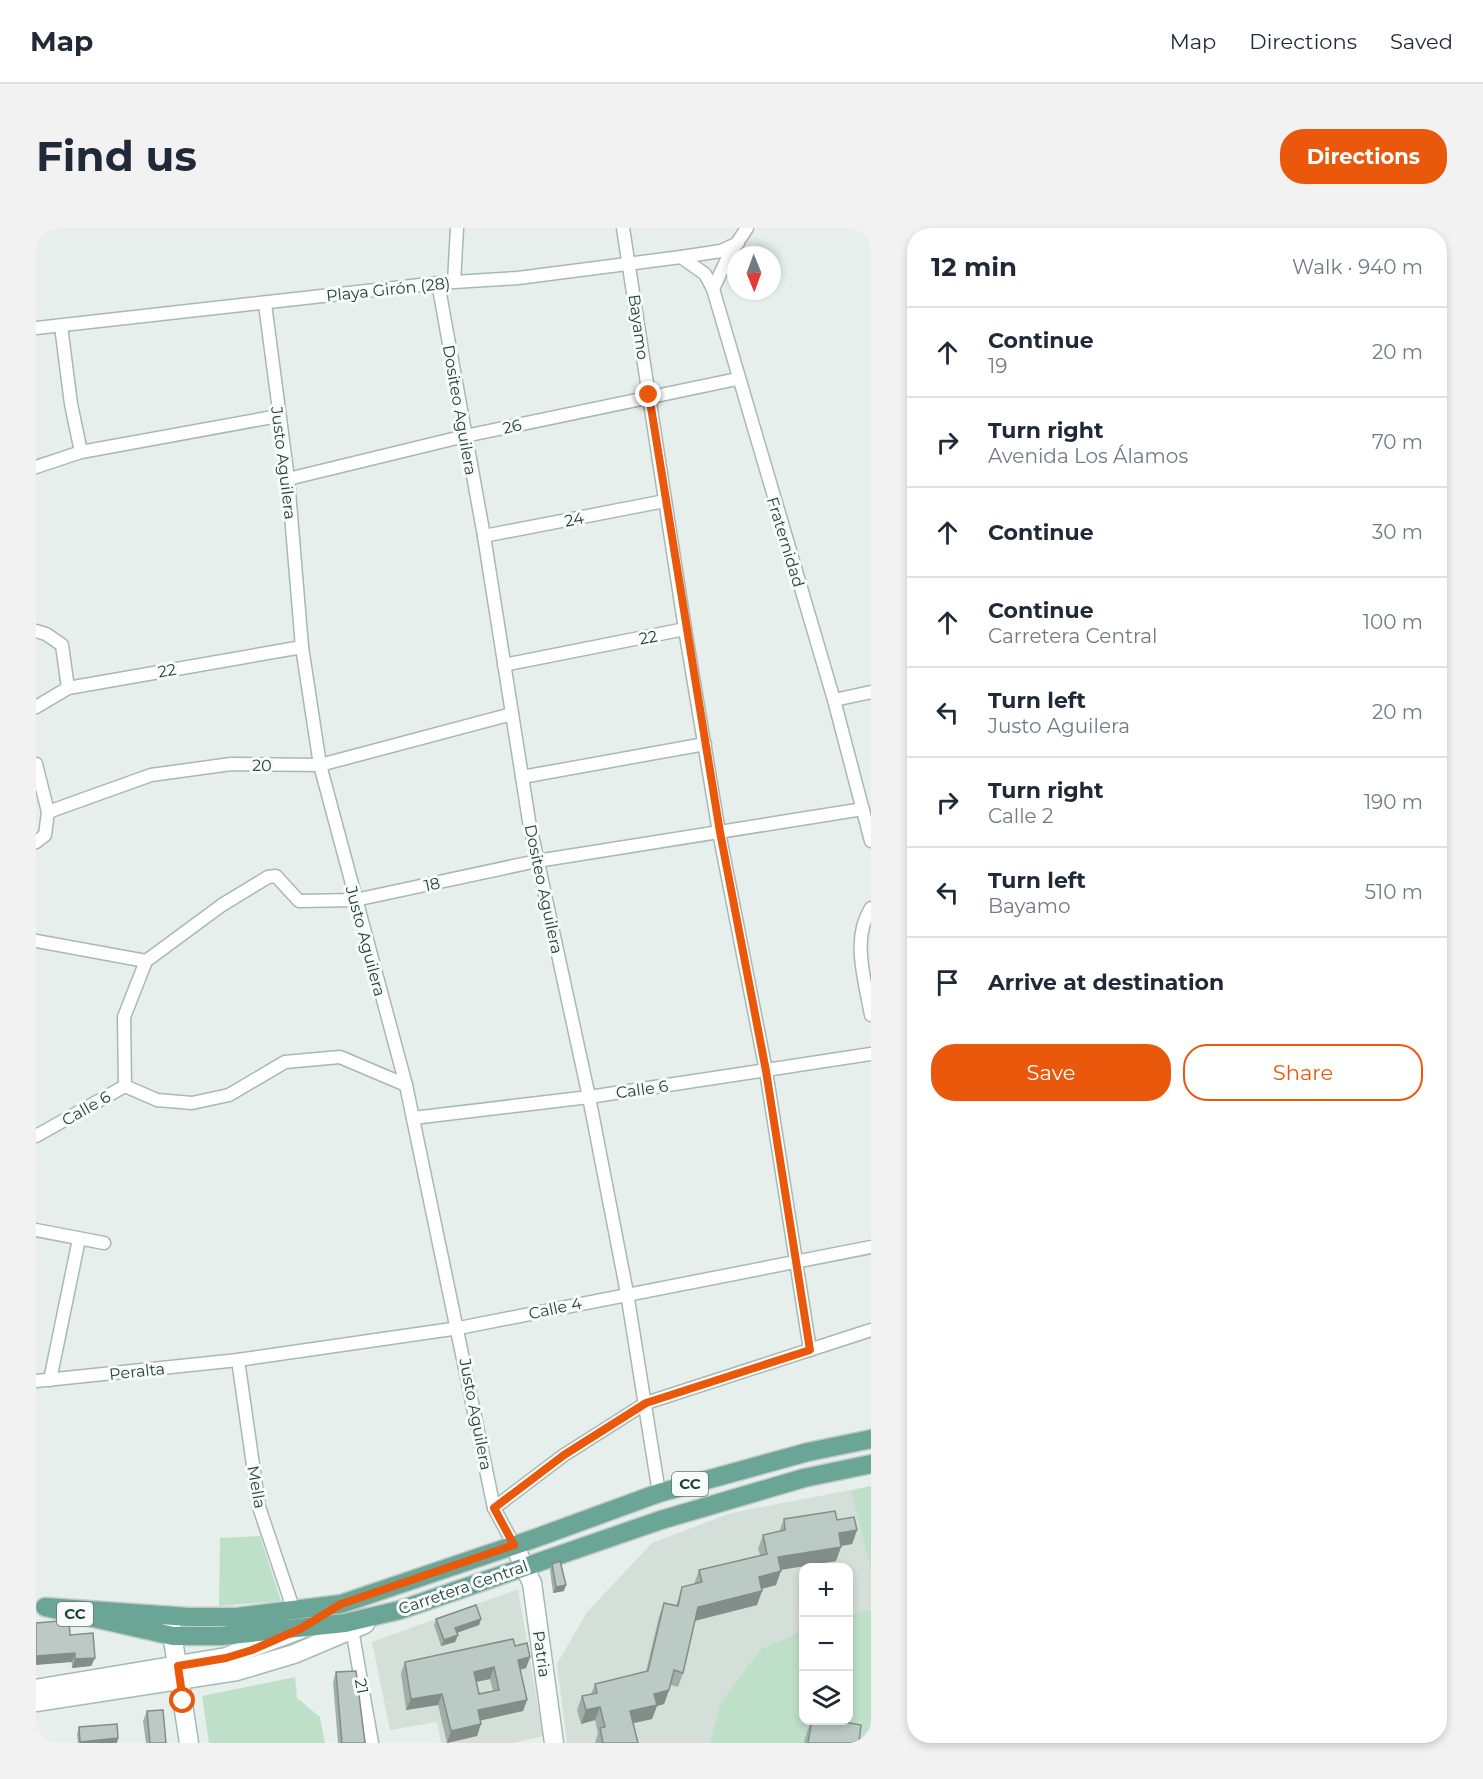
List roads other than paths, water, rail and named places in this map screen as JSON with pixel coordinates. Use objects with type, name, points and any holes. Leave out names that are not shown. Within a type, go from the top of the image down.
[{"type":"main road","name":"Carretera Central","points":[[40,1606],[169,1617],[237,1617],[341,1604],[658,1493],[808,1452],[871,1439]]},
{"type":"main road","name":"Carretera Central","points":[[40,1606],[173,1636],[221,1636],[345,1623],[400,1610],[694,1510],[804,1478],[871,1464]]},
{"type":"main road","name":"Justo Aguilera","points":[[514,1545],[525,1566]]},
{"type":"main road","name":"Patria","points":[[525,1566],[532,1583],[554,1743]]},
{"type":"main road","points":[[36,1702],[179,1672],[243,1652],[300,1629],[341,1604]]},
{"type":"main road","points":[[36,1689],[179,1672],[237,1671],[294,1654],[400,1610]]},
{"type":"main road","points":[[169,1617],[189,1743]]},
{"type":"street","points":[[454,282],[457,228]]},
{"type":"street","name":"Bayamo","points":[[623,228],[705,744],[766,1071],[810,1350]]},
{"type":"street","points":[[713,289],[747,228]]},
{"type":"street","name":"Playa Girón (28)","points":[[36,328],[438,283],[518,278],[721,251],[738,243]]},
{"type":"street","name":"Fraternidad","points":[[681,257],[705,274],[713,289],[737,379],[834,700],[871,841]]},
{"type":"street","name":"Dositeo Aguilera","points":[[438,283],[484,536],[537,861],[589,1097],[627,1293],[646,1403],[658,1493]]},
{"type":"street","name":"Justo Aguilera","points":[[265,304],[288,478],[302,646],[320,765],[406,1085],[459,1328],[494,1508],[514,1545]]},
{"type":"street","points":[[60,326],[71,404],[81,452]]},
{"type":"street","name":"26","points":[[288,478],[649,395],[737,379]]},
{"type":"street","points":[[36,467],[81,452],[278,416]]},
{"type":"street","name":"24","points":[[484,536],[665,501]]},
{"type":"street","name":"22","points":[[504,665],[686,629]]},
{"type":"street","points":[[36,631],[46,634],[62,645],[68,688]]},
{"type":"street","name":"22","points":[[36,707],[68,688],[302,646]]},
{"type":"street","points":[[834,700],[871,692]]},
{"type":"street","name":"20","points":[[48,812],[151,775],[231,764],[320,765],[512,714]]},
{"type":"street","points":[[522,777],[705,744]]},
{"type":"street","points":[[36,764],[48,812],[45,835],[36,842]]},
{"type":"street","name":"18","points":[[146,961],[222,905],[268,877],[276,876],[299,901],[355,900],[537,861],[863,809]]},
{"type":"street","points":[[871,908],[862,922],[860,937],[871,1015]]},
{"type":"street","points":[[36,941],[146,961],[124,1017],[124,1086]]},
{"type":"street","name":"Calle 6","points":[[413,1118],[589,1097],[871,1054]]},
{"type":"street","name":"Calle 6","points":[[36,1136],[124,1086],[157,1100],[192,1103],[229,1095],[285,1062],[340,1057],[406,1085]]},
{"type":"street","points":[[36,1230],[104,1243]]},
{"type":"street","points":[[50,1380],[79,1239]]},
{"type":"street","name":"Calle 4","points":[[238,1360],[459,1328],[627,1293],[871,1247]]},
{"type":"street","points":[[494,1508],[564,1455],[646,1403],[871,1330]]},
{"type":"street","name":"Peralta","points":[[36,1381],[238,1360]]},
{"type":"street","name":"Mella","points":[[238,1360],[259,1507],[294,1611]]},
{"type":"street","name":"21","points":[[352,1629],[372,1743]]}]
